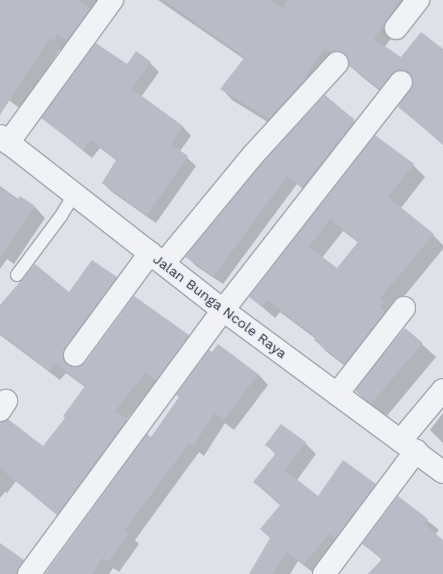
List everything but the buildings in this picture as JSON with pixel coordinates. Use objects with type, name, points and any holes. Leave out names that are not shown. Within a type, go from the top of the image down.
[{"type":"street","points":[[4,140],[112,0]]},
{"type":"street","points":[[396,28],[418,0]]},
{"type":"street","points":[[75,356],[157,258],[337,63]]},
{"type":"street","points":[[29,574],[223,310],[401,82]]},
{"type":"street","name":"Jalan Bunga Ncole Raya","points":[[4,140],[75,193],[223,310],[409,445],[443,472]]},
{"type":"street","points":[[337,394],[404,308]]},
{"type":"street","points":[[324,574],[409,445],[443,390]]},
{"type":"lane","points":[[17,275],[61,216],[75,193]]}]
